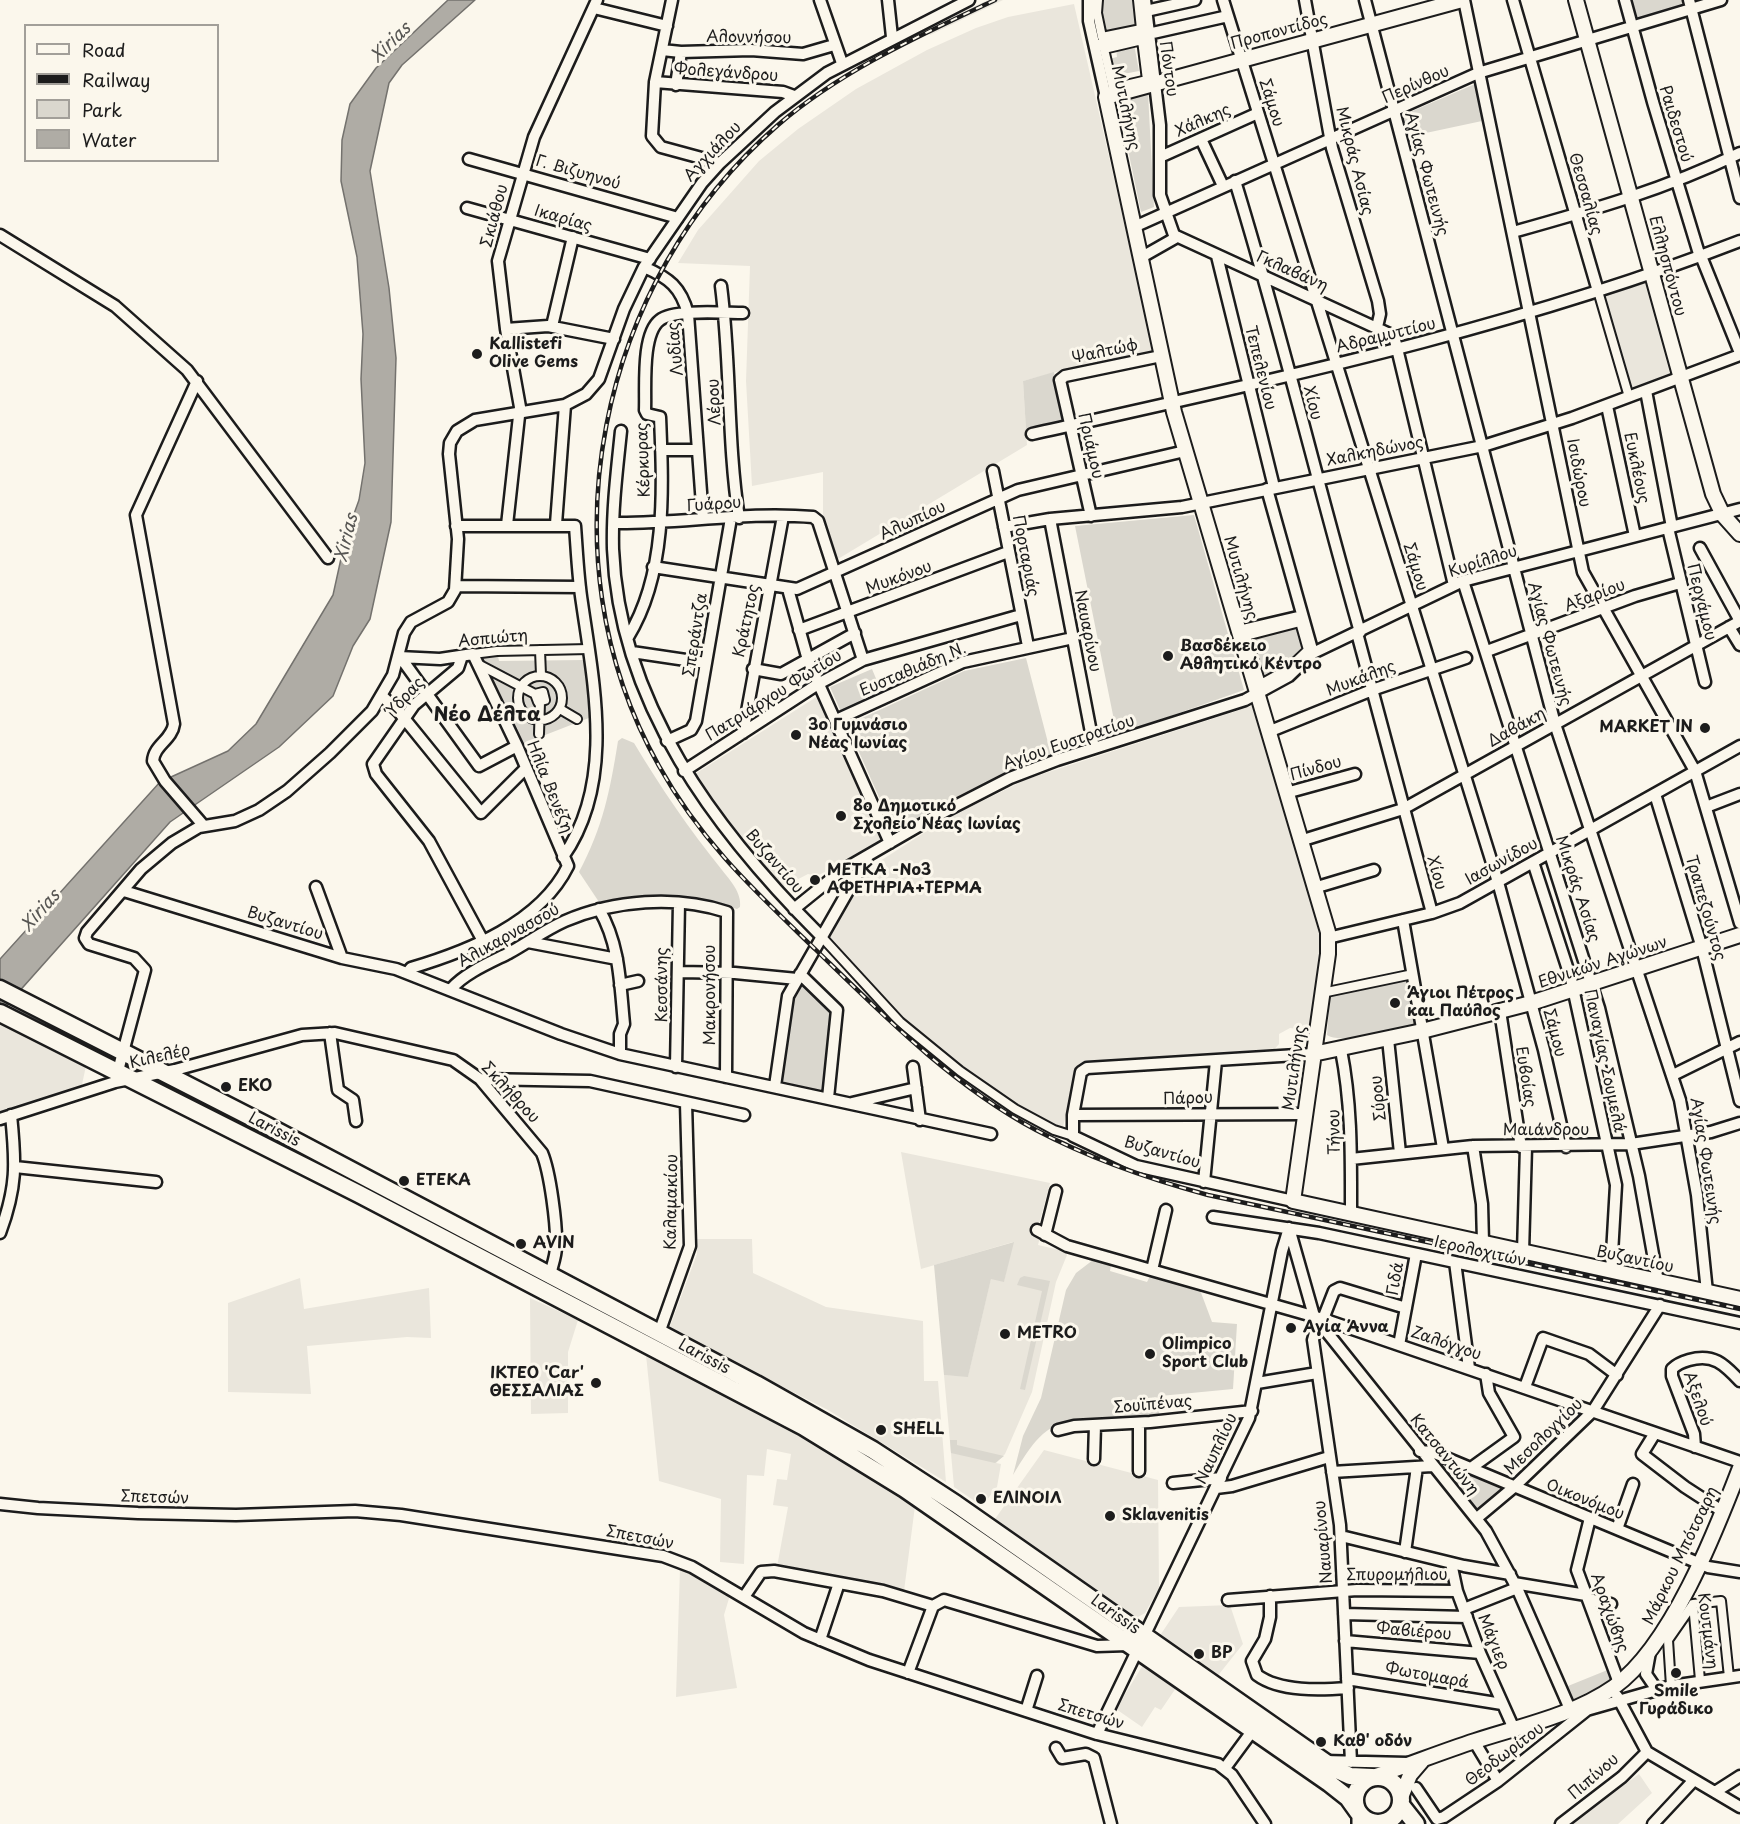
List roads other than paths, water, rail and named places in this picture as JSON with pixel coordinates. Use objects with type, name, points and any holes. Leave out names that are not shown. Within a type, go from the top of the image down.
[{"type":"main road","name":"Larissis","points":[[0,989],[659,1333],[830,1425],[912,1474],[1252,1730],[1342,1792],[1359,1817]]},
{"type":"main road","name":"Larissis","points":[[4,1015],[122,1078],[359,1194],[804,1427],[905,1489],[1136,1644],[1323,1761],[1347,1775],[1374,1777]]},
{"type":"main road","points":[[1406,1796],[1395,1816],[1382,1823],[1359,1817],[1356,1792],[1364,1781],[1374,1777],[1392,1780],[1406,1796],[1416,1824]]},
{"type":"street","points":[[672,0],[656,82],[651,130],[656,143],[670,150],[720,163]]},
{"type":"street","points":[[820,0],[842,63]]},
{"type":"street","points":[[888,0],[892,37]]},
{"type":"street","name":"Αγχιάλου","points":[[564,405],[586,394],[596,382],[624,309],[647,263],[702,183],[720,163],[794,96],[842,63],[949,5],[969,0]]},
{"type":"street","name":"Μυτιλήνης","points":[[1089,0],[1088,16],[1172,403],[1242,633],[1257,694],[1328,938],[1293,1201]]},
{"type":"street","points":[[1098,0],[1097,13],[1102,37],[1141,29],[1138,0]]},
{"type":"street","points":[[1145,5],[1195,0]]},
{"type":"street","name":"Σάμου","points":[[1223,0],[1498,882],[1531,1003],[1566,1147]]},
{"type":"street","name":"Μικράς Ασίας","points":[[1305,0],[1330,139],[1378,301],[1380,314],[1377,327]]},
{"type":"street","name":"Αγίας Φωτεινής","points":[[1365,0],[1483,446],[1530,636],[1555,724],[1673,1075],[1688,1136],[1698,1195],[1707,1292]]},
{"type":"street","name":"Προποντίδος","points":[[1106,96],[1151,82],[1371,25],[1440,3],[1463,0]]},
{"type":"street","name":"Ισιδώρου","points":[[1463,0],[1586,580],[1695,771],[1735,888],[1740,923]]},
{"type":"street","name":"Θεσσαλίας","points":[[1513,0],[1629,397]]},
{"type":"street","name":"Ελλησπόντου","points":[[1576,0],[1713,494],[1723,514],[1740,534]]},
{"type":"street","name":"Ραιδεστού","points":[[1625,0],[1677,182],[1701,256],[1740,354]]},
{"type":"street","name":"Περίνθου","points":[[1134,226],[1478,73],[1633,26],[1690,4],[1721,0]]},
{"type":"street","points":[[596,4],[667,26]]},
{"type":"street","name":"Σκιάθου","points":[[507,525],[519,395],[506,329],[498,266],[522,173],[541,121],[596,4]]},
{"type":"street","points":[[1690,4],[1740,198]]},
{"type":"street","name":"Πόντου","points":[[1145,5],[1160,157],[1160,195],[1165,212]]},
{"type":"street","points":[[1095,46],[1228,16]]},
{"type":"street","points":[[1142,40],[1151,82],[1113,88],[1104,49],[1142,40]]},
{"type":"street","name":"Αλοννήσου","points":[[662,50],[681,52],[744,50],[806,54],[834,45]]},
{"type":"street","points":[[676,85],[681,52]]},
{"type":"street","name":"Φολεγάνδρου","points":[[656,82],[783,92],[794,96]]},
{"type":"street","name":"Χάλκης","points":[[1160,157],[1258,113]]},
{"type":"street","points":[[1201,139],[1222,186]]},
{"type":"street","points":[[1513,232],[1631,199],[1677,182],[1740,153]]},
{"type":"street","name":"Γ. Βιζυηνού","points":[[469,159],[678,218]]},
{"type":"street","name":"Χίου","points":[[1235,181],[1264,276],[1432,912]]},
{"type":"street","name":"Ικαρίας","points":[[467,208],[573,237],[647,263]]},
{"type":"street","points":[[1140,258],[1177,237],[1165,212]]},
{"type":"street","points":[[0,235],[123,312],[197,381],[328,558]]},
{"type":"street","points":[[552,326],[573,237]]},
{"type":"street","name":"Γκλαβάνη","points":[[1177,237],[1316,298],[1394,336]]},
{"type":"street","name":"Αδραμυττίου","points":[[1032,434],[1398,350],[1652,274],[1740,241]]},
{"type":"street","name":"Τεπελενίου","points":[[1217,255],[1249,384],[1271,488],[1313,653]]},
{"type":"street","name":"Λυδίας","points":[[647,263],[678,288],[688,314],[704,519]]},
{"type":"street","name":"Λέρου","points":[[721,286],[735,518]]},
{"type":"street","points":[[688,314],[743,313]]},
{"type":"street","name":"Κέρκυρας","points":[[628,637],[643,609],[660,524],[659,416],[647,414],[645,410],[648,343],[653,328],[660,319],[688,314]]},
{"type":"street","points":[[506,329],[552,326],[614,339]]},
{"type":"street","name":"Μικράς Ασίας","points":[[1394,336],[1458,583],[1487,651],[1592,985],[1631,1144],[1658,1282]]},
{"type":"street","name":"Χαλκηδώνος","points":[[1004,527],[1050,519],[1201,503],[1483,446],[1553,425],[1740,354]]},
{"type":"street","name":"Ψαλτώφ","points":[[1060,383],[1065,376],[1161,356]]},
{"type":"street","points":[[197,381],[136,515],[173,718],[172,734],[156,750],[153,759],[156,769],[165,781],[203,825]]},
{"type":"street","name":"Πριάμου","points":[[1060,383],[1090,516]]},
{"type":"street","name":"Περγάμου","points":[[1646,391],[1680,583],[1705,682]]},
{"type":"street","points":[[122,1078],[124,1053],[144,981],[143,965],[134,958],[90,944],[86,938],[92,925],[141,869],[182,836],[203,825],[239,820],[287,791],[346,740],[382,696],[400,657],[404,633],[411,622],[448,602],[456,586],[458,556],[449,458],[453,437],[463,426],[475,420],[564,405],[556,524]]},
{"type":"street","name":"Ευκλέους","points":[[1606,406],[1635,536]]},
{"type":"street","name":"Κέρκυρας","points":[[621,431],[613,550],[632,652],[667,741]]},
{"type":"street","points":[[661,450],[698,450]]},
{"type":"street","name":"Αλωπίου","points":[[653,567],[797,589],[1026,487],[1185,451]]},
{"type":"street","name":"Πορταριάς","points":[[993,471],[1028,646]]},
{"type":"street","name":"Κυρίλλου","points":[[1257,694],[1289,676],[1313,653],[1458,583],[1513,566],[1740,509]]},
{"type":"street","name":"Γυάρου","points":[[614,523],[660,524],[704,519],[783,516],[816,518],[835,574]]},
{"type":"street","name":"Κράτητος","points":[[743,733],[783,516]]},
{"type":"street","name":"Σπεράντζα","points":[[667,741],[691,730],[695,724],[720,578],[735,518]]},
{"type":"street","name":"Ναυαρίνου","points":[[1050,519],[1094,748]]},
{"type":"street","points":[[407,973],[411,968],[455,954],[483,941],[545,897],[565,862],[580,826],[593,782],[597,716],[573,524],[456,526]]},
{"type":"street","points":[[1700,548],[1740,621]]},
{"type":"street","name":"Μυκόνου","points":[[799,630],[1008,552]]},
{"type":"street","points":[[835,574],[862,660]]},
{"type":"street","name":"Αξαρίου","points":[[1487,651],[1670,584],[1680,583]]},
{"type":"street","points":[[456,586],[580,587]]},
{"type":"street","points":[[788,589],[808,660],[890,843]]},
{"type":"street","name":"Πατριάρχου Φωτίου","points":[[684,771],[818,684],[862,660],[1021,615]]},
{"type":"street","points":[[1242,633],[1302,616]]},
{"type":"street","name":"Δαβάκη","points":[[1300,841],[1403,809],[1740,621]]},
{"type":"street","points":[[1300,622],[1308,650],[1288,669],[1261,684],[1242,633],[1300,622]]},
{"type":"street","points":[[1729,627],[1740,645]]},
{"type":"street","points":[[753,669],[781,674],[855,633]]},
{"type":"street","name":"Ευσταθιάδη Ν.","points":[[836,720],[963,662],[1073,638]]},
{"type":"street","name":"Ασπιώτη","points":[[400,657],[470,658],[540,650],[589,649]]},
{"type":"street","points":[[540,650],[541,675]]},
{"type":"street","points":[[632,652],[706,663]]},
{"type":"street","points":[[400,657],[479,766],[517,746]]},
{"type":"street","points":[[470,658],[535,694]]},
{"type":"street","name":"Ηλία Βενέζη","points":[[470,658],[504,718],[565,862]]},
{"type":"street","name":"Ύδρας","points":[[470,658],[427,693],[404,718],[374,761],[376,774],[429,841],[483,941]]},
{"type":"street","name":"Μυκάλης","points":[[1268,732],[1372,690],[1466,658]]},
{"type":"street","points":[[541,675],[552,678],[560,687],[563,700],[560,709],[551,717],[540,720],[530,718],[521,709],[518,697],[521,686],[528,679],[541,675]]},
{"type":"street","points":[[540,702],[545,700],[546,695],[560,687]]},
{"type":"street","points":[[535,694],[539,691],[546,695]]},
{"type":"street","points":[[535,694],[535,700],[540,702]]},
{"type":"street","name":"Αγίου Ευστρατίου","points":[[794,909],[829,879],[868,855],[1010,778],[1094,748],[1228,706],[1257,694]]},
{"type":"street","points":[[382,696],[404,718],[481,813],[526,768]]},
{"type":"street","points":[[539,734],[540,702]]},
{"type":"street","points":[[504,718],[521,709]]},
{"type":"street","points":[[560,709],[577,719]]},
{"type":"street","name":"Βυζαντίου","points":[[667,741],[684,771],[740,849],[900,1022],[960,1071],[1015,1109],[1054,1130],[1073,1136],[1129,1164],[1740,1299]]},
{"type":"street","name":"Ιασωνίδου","points":[[1328,938],[1403,920],[1463,901],[1740,746]]},
{"type":"street","name":"Πίνδου","points":[[1286,793],[1355,774]]},
{"type":"street","name":"Τραπεζούντος","points":[[1655,794],[1702,948],[1740,1101]]},
{"type":"street","points":[[1706,807],[1740,794]]},
{"type":"street","points":[[775,1086],[786,1004],[820,935],[868,855]]},
{"type":"street","name":"Παναγίας Σουμελά","points":[[1533,862],[1574,990],[1616,1189],[1611,1271]]},
{"type":"street","points":[[1314,888],[1374,870]]},
{"type":"street","points":[[316,887],[342,958]]},
{"type":"street","name":"Βυζαντίου","points":[[124,891],[342,958],[407,973],[561,1034],[620,1054],[991,1134]]},
{"type":"street","name":"Αλικαρνασσού","points":[[451,989],[465,977],[562,923],[599,909],[639,903],[679,903],[726,912]]},
{"type":"street","name":"Κεσσάνης","points":[[676,1067],[679,903]]},
{"type":"street","points":[[599,909],[613,936],[617,959],[624,1024],[620,1034],[620,1054]]},
{"type":"street","name":"Μακρονήσου","points":[[726,912],[726,1077]]},
{"type":"street","points":[[1403,920],[1443,1149]]},
{"type":"street","name":"Εθνικών Αγώνων","points":[[1073,1115],[1083,1070],[1313,1054],[1341,1050],[1531,1003],[1740,935]]},
{"type":"street","points":[[528,942],[617,959]]},
{"type":"street","points":[[679,972],[798,976],[837,1010],[828,1098]]},
{"type":"street","points":[[1322,993],[1413,974]]},
{"type":"street","points":[[620,985],[638,981]]},
{"type":"street","name":"Ευβοίας","points":[[1500,1011],[1523,1147],[1523,1252]]},
{"type":"street","points":[[330,1033],[338,1090],[353,1100],[356,1121]]},
{"type":"street","name":"Κιλελέρ","points":[[5,1117],[122,1078],[162,1073],[283,1040],[330,1033]]},
{"type":"street","name":"Σκλήθρου","points":[[330,1033],[448,1058],[480,1079],[539,1148],[544,1158],[556,1237],[555,1254],[549,1275]]},
{"type":"street","name":"Σύρου","points":[[1388,1039],[1400,1153]]},
{"type":"street","points":[[1673,1075],[1740,1042]]},
{"type":"street","name":"Τήνου","points":[[1341,1050],[1349,1088],[1351,1214]]},
{"type":"street","points":[[1204,1182],[1216,1061]]},
{"type":"street","points":[[913,1067],[920,1119]]},
{"type":"street","points":[[480,1079],[580,1080],[744,1115]]},
{"type":"street","points":[[849,1104],[916,1088]]},
{"type":"street","name":"Καλαμακίου","points":[[659,1333],[690,1246],[686,1103]]},
{"type":"street","name":"Πάρου","points":[[1073,1115],[1305,1114]]},
{"type":"street","points":[[1073,1115],[1073,1136]]},
{"type":"street","points":[[0,1233],[13,1194],[15,1167],[5,1117]]},
{"type":"street","name":"Μαιάνδρου","points":[[1351,1160],[1473,1146],[1566,1147],[1631,1144],[1688,1136],[1740,1123]]},
{"type":"street","points":[[1473,1146],[1482,1204],[1483,1242]]},
{"type":"street","points":[[15,1167],[156,1182]]},
{"type":"street","name":"Ζαλόγγου","points":[[1056,1191],[1041,1232],[1067,1246],[1272,1303],[1399,1344],[1740,1462]]},
{"type":"street","points":[[1152,1270],[1166,1210]]},
{"type":"street","name":"Ιερολοχιτών","points":[[1213,1217],[1289,1228],[1740,1323]]},
{"type":"street","name":"Ναυπλίου","points":[[1097,1734],[1136,1644],[1252,1411],[1289,1228]]},
{"type":"street","name":"Κατσαντώνη","points":[[1289,1228],[1318,1319],[1420,1451],[1477,1518],[1514,1582],[1564,1712]]},
{"type":"street","name":"Γιδά","points":[[1399,1344],[1416,1254]]},
{"type":"street","points":[[1455,1262],[1469,1368]]},
{"type":"street","points":[[1318,1319],[1333,1294],[1340,1288],[1406,1308]]},
{"type":"street","name":"Μεσολογγίου","points":[[1477,1518],[1514,1487],[1593,1411],[1660,1305]]},
{"type":"street","name":"Ναυαρίνου","points":[[1318,1319],[1312,1334],[1341,1536],[1351,1762]]},
{"type":"street","points":[[1525,1387],[1543,1338],[1589,1354],[1617,1375]]},
{"type":"street","name":"Αξελού","points":[[1695,1447],[1694,1434],[1672,1376],[1673,1367],[1696,1358],[1713,1358],[1740,1381]]},
{"type":"street","points":[[1257,1383],[1317,1373]]},
{"type":"street","points":[[1471,1468],[1514,1437],[1489,1393],[1486,1374]]},
{"type":"street","name":"Σουϊπένας","points":[[1058,1430],[1070,1426],[1139,1423],[1252,1411]]},
{"type":"street","points":[[1139,1423],[1139,1471]]},
{"type":"street","points":[[1094,1459],[1095,1425]]},
{"type":"street","points":[[1655,1433],[1642,1454],[1685,1487],[1722,1511]]},
{"type":"street","name":"Οικονόμου","points":[[1420,1451],[1432,1452],[1699,1563],[1719,1570],[1740,1572]]},
{"type":"street","points":[[1173,1483],[1218,1483],[1232,1486],[1329,1457]]},
{"type":"street","points":[[1332,1472],[1432,1466]]},
{"type":"street","points":[[1405,1552],[1417,1467]]},
{"type":"street","name":"Μάρκου Μπότσαρη","points":[[1374,1777],[1564,1712],[1616,1685],[1650,1652],[1671,1619],[1699,1563],[1740,1468]]},
{"type":"street","points":[[1617,1529],[1633,1484]]},
{"type":"street","name":"Σπετσών","points":[[0,1504],[31,1508],[138,1513],[236,1515],[341,1510],[401,1515],[663,1556],[692,1567],[820,1640],[908,1673],[1097,1734],[1210,1761],[1226,1768]]},
{"type":"street","name":"Αραχώβης","points":[[1590,1518],[1577,1570],[1620,1701],[1647,1752]]},
{"type":"street","points":[[1341,1536],[1451,1563],[1514,1582],[1611,1604]]},
{"type":"street","name":"Μάγιερ","points":[[1451,1563],[1457,1591],[1480,1653],[1514,1728]]},
{"type":"street","points":[[744,1597],[755,1577],[767,1570],[883,1591],[933,1606]]},
{"type":"street","points":[[1344,1614],[1466,1613],[1514,1582]]},
{"type":"street","points":[[820,1640],[839,1583]]},
{"type":"street","name":"Κουτμάνη","points":[[1687,1586],[1693,1604],[1700,1680]]},
{"type":"street","name":"Σπυρομήλιου","points":[[1228,1599],[1343,1591],[1457,1591]]},
{"type":"street","name":"Φωτομαρά","points":[[1270,1596],[1270,1617],[1265,1639],[1252,1661],[1255,1672],[1263,1679],[1300,1687],[1347,1684],[1503,1704]]},
{"type":"street","points":[[908,1673],[933,1606],[939,1601],[955,1601],[1097,1646],[1136,1644]]},
{"type":"street","points":[[1671,1686],[1668,1640],[1693,1604],[1721,1601],[1734,1676]]},
{"type":"street","name":"Φαβιέρου","points":[[1345,1641],[1480,1653]]},
{"type":"street","points":[[1650,1652],[1646,1674],[1657,1690]]},
{"type":"street","points":[[1026,1711],[1037,1676]]},
{"type":"street","name":"Μάρκου Μπότσαρη","points":[[1564,1712],[1587,1710],[1671,1686],[1734,1676]]},
{"type":"street","name":"Θεοδωρίτου","points":[[1406,1796],[1437,1819],[1498,1781],[1587,1710]]},
{"type":"street","points":[[1252,1730],[1226,1768],[1265,1824]]},
{"type":"street","points":[[1474,1741],[1498,1781]]},
{"type":"street","points":[[1056,1748],[1061,1758],[1086,1754],[1094,1758],[1111,1824]]},
{"type":"street","points":[[1647,1752],[1740,1807]]},
{"type":"street","name":"Πιπίνου","points":[[1561,1824],[1622,1777],[1647,1752]]},
{"type":"street","points":[[1406,1796],[1411,1773],[1426,1758]]},
{"type":"street","points":[[1323,1761],[1410,1763]]},
{"type":"street","points":[[1715,1792],[1740,1776]]},
{"type":"street","points":[[1653,1824],[1694,1780]]},
{"type":"water","name":"Xirias","points":[[448,0],[475,0],[402,65],[389,83],[370,171],[389,288],[396,358],[391,522],[370,619],[353,646],[333,696],[279,747],[170,822],[0,1013],[0,959],[160,782],[228,751],[256,724],[333,595],[346,536],[359,500],[365,463],[361,379],[363,334],[357,257],[341,181],[342,140],[350,104],[376,68]]},
{"type":"railway","points":[[995,0],[882,55],[828,87],[778,125],[716,189],[667,261],[630,341],[606,425],[597,512],[602,599],[623,685],[659,766],[711,843],[772,907],[867,1000],[947,1071],[1005,1112],[1036,1130],[1120,1167],[1208,1195],[1740,1309]]},
{"type":"place","name":"Kallistefi Olive Gems","points":[[477,354]]},
{"type":"place","name":"Βασδέκειο Αθλητικό Κέντρο","points":[[1168,656]]},
{"type":"place","name":"MARKET IN","points":[[1705,728]]},
{"type":"place","name":"3ο Γυμνάσιο Νέας Ιωνίας","points":[[796,735]]},
{"type":"place","name":"8ο Δημοτικό Σχολείο Νέας Ιωνίας","points":[[841,816]]},
{"type":"place","name":"ΜΕΤΚΑ -Νο3 ΑΦΕΤΗΡΙΑ+ΤΕΡΜΑ","points":[[815,880]]},
{"type":"place","name":"Άγιοι Πέτρος και Παύλος","points":[[1395,1003]]},
{"type":"place","name":"EKO","points":[[226,1087]]},
{"type":"place","name":"ΕΤΕΚΑ","points":[[404,1181]]},
{"type":"place","name":"AVIN","points":[[521,1244]]},
{"type":"place","name":"Αγία Άννα","points":[[1291,1328]]},
{"type":"place","name":"METRO","points":[[1005,1334]]},
{"type":"place","name":"Olimpico Sport Club","points":[[1150,1354]]},
{"type":"place","name":"ΙΚΤΕΟ 'Car' ΘΕΣΣΑΛΙΑΣ","points":[[596,1383]]},
{"type":"place","name":"SHELL","points":[[881,1430]]},
{"type":"place","name":"ΕΛΙΝΟΙΛ","points":[[981,1499]]},
{"type":"place","name":"Sklavenitis","points":[[1110,1516]]},
{"type":"place","name":"BP","points":[[1199,1654]]},
{"type":"place","name":"Smile Γυράδικο","points":[[1676,1673]]},
{"type":"place","name":"Καθ' οδόν","points":[[1321,1742]]},
{"type":"district","name":"Νέο Δέλτα","points":[[487,715]]}]
